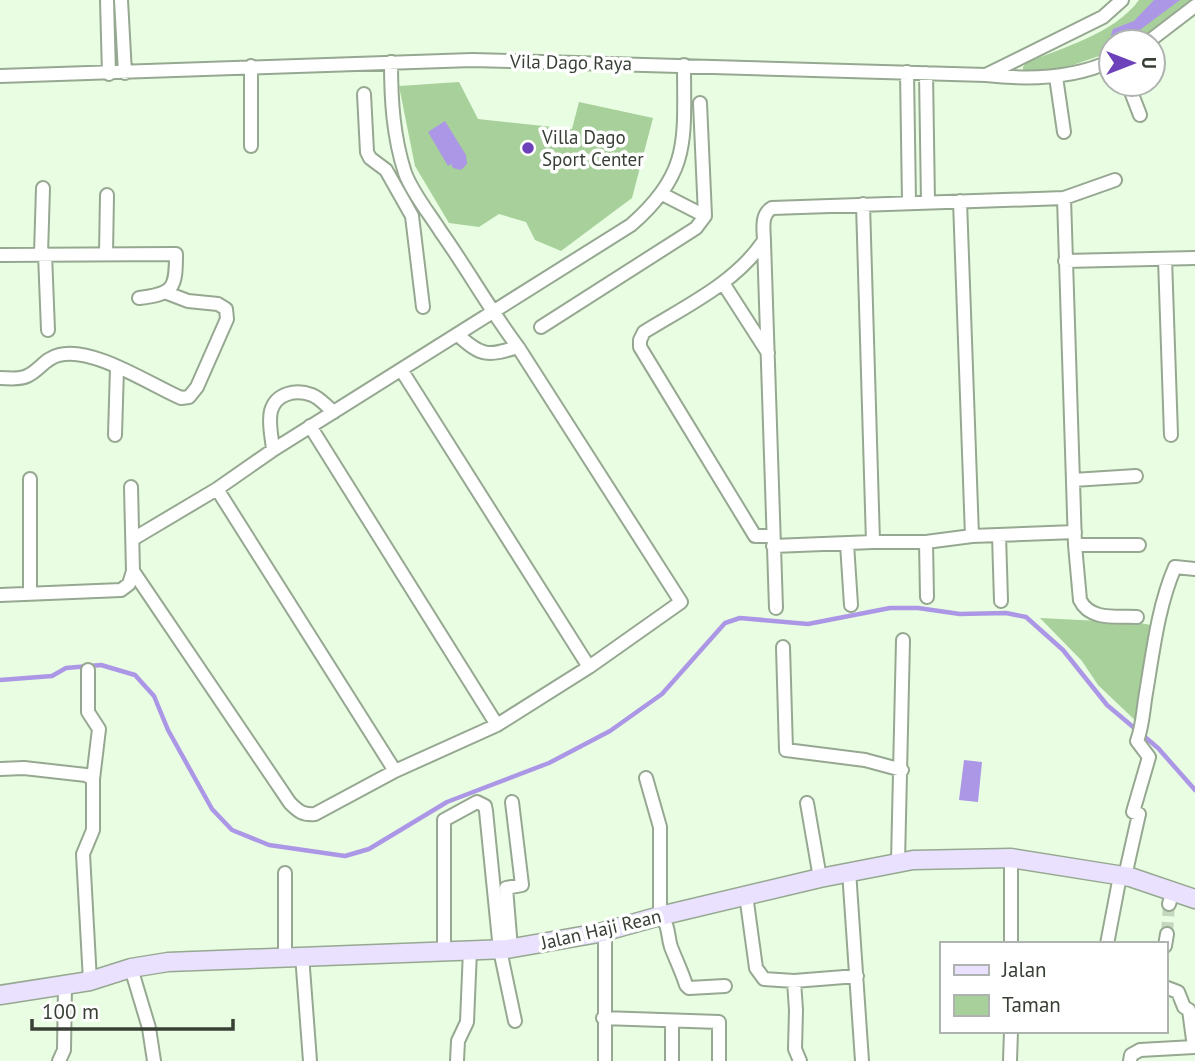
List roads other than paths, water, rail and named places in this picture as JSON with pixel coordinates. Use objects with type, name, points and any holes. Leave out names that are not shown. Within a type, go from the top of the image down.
[{"type":"street","points":[[107,0],[108,74]]},
{"type":"street","points":[[121,0],[125,73]]},
{"type":"street","name":"Vila Dago Raya","points":[[0,76],[486,60],[986,75],[1103,17],[1122,0]]},
{"type":"street","points":[[1167,28],[1194,10]]},
{"type":"street","points":[[133,571],[290,803],[306,815],[315,814],[395,771],[497,725],[589,667],[681,602],[518,348],[425,210],[406,175],[397,141],[390,95],[391,62]]},
{"type":"street","points":[[133,539],[217,489],[310,426],[402,371],[631,225],[662,194],[675,173],[682,145],[684,65]]},
{"type":"street","points":[[251,66],[251,146]]},
{"type":"street","points":[[986,75],[1007,78],[1056,77],[1097,67]]},
{"type":"street","points":[[907,72],[909,202]]},
{"type":"street","points":[[926,73],[928,203]]},
{"type":"street","points":[[1056,77],[1064,132]]},
{"type":"street","points":[[364,94],[367,152],[370,158],[386,170],[412,216],[423,307]]},
{"type":"street","points":[[1133,98],[1140,115]]},
{"type":"street","points":[[541,327],[696,228],[705,216],[700,103]]},
{"type":"street","points":[[776,608],[764,242],[764,217],[767,211],[772,208],[863,204],[1064,198],[1115,180]]},
{"type":"street","points":[[43,188],[43,254],[48,330]]},
{"type":"street","points":[[662,194],[705,216]]},
{"type":"street","points":[[106,254],[107,195]]},
{"type":"street","points":[[1064,198],[1075,539],[1080,600],[1083,606],[1095,615],[1137,617]]},
{"type":"street","points":[[960,201],[972,536]]},
{"type":"street","points":[[863,204],[873,542]]},
{"type":"street","points":[[412,216],[425,210]]},
{"type":"street","points":[[764,242],[754,255],[723,283],[644,332],[640,340],[640,347],[755,536],[773,541],[847,544],[926,542],[999,535],[1139,545]]},
{"type":"street","points":[[0,255],[176,254],[176,274],[172,288],[161,296],[139,298]]},
{"type":"street","points":[[1065,261],[1195,258]]},
{"type":"street","points":[[1165,259],[1171,435]]},
{"type":"street","points":[[723,283],[768,354]]},
{"type":"street","points":[[0,378],[29,376],[46,360],[73,353],[100,358],[181,398],[189,397],[197,387],[227,319],[226,309],[218,304],[188,301],[167,293]]},
{"type":"street","points":[[458,335],[477,352],[498,354],[518,348]]},
{"type":"street","points":[[115,435],[117,368]]},
{"type":"street","points":[[402,371],[589,667]]},
{"type":"street","points":[[273,450],[271,408],[283,395],[297,391],[314,396],[334,412]]},
{"type":"street","points":[[310,426],[497,725]]},
{"type":"street","points":[[1073,480],[1136,476]]},
{"type":"street","points":[[30,479],[30,593]]},
{"type":"street","points":[[0,595],[121,590],[129,584],[133,571],[131,487]]},
{"type":"street","points":[[217,489],[395,771]]},
{"type":"street","points":[[999,535],[1001,601]]},
{"type":"street","points":[[926,542],[927,597]]},
{"type":"street","points":[[847,544],[850,605]]},
{"type":"street","points":[[1107,942],[1139,814],[1133,812],[1149,757],[1139,735],[1166,592],[1175,567],[1195,569]]},
{"type":"street","points":[[898,862],[903,640]]},
{"type":"street","points":[[783,647],[786,750],[865,760],[902,770]]},
{"type":"street","points":[[88,670],[88,712],[99,729],[93,779],[93,830],[83,855],[90,981]]},
{"type":"street","points":[[0,769],[24,768],[86,775],[93,779]]},
{"type":"street","points":[[646,778],[660,827],[660,916],[667,923],[671,947],[689,988],[725,986]]},
{"type":"street","points":[[506,949],[506,888],[522,886],[512,802]]},
{"type":"street","points":[[444,950],[444,820],[477,803],[485,806],[486,811],[515,1021]]},
{"type":"street","points":[[807,803],[820,878]]},
{"type":"street","points":[[1011,858],[1011,942]]},
{"type":"street","name":"Jalan Haji Rean","points":[[0,995],[90,981],[131,968],[205,958],[506,949],[605,931],[746,895],[898,862],[1011,858],[1122,876],[1171,897],[1195,899]]},
{"type":"street","points":[[849,871],[862,1061]]},
{"type":"street","points":[[285,873],[310,1061]]},
{"type":"street","points":[[746,895],[759,973],[764,979],[794,981],[857,976]]},
{"type":"street","points":[[605,931],[605,1061]]},
{"type":"street","points":[[457,1061],[458,1041],[467,1022],[470,950]]},
{"type":"street","points":[[131,968],[149,1028],[154,1061]]},
{"type":"street","points":[[794,981],[795,1049],[800,1061]]},
{"type":"street","points":[[59,1061],[64,1049],[65,986]]},
{"type":"street","points":[[1130,1061],[1131,1055],[1140,1049],[1194,1047],[1193,1022],[1189,1010],[1184,1007],[1178,992],[1167,988]]},
{"type":"street","points":[[603,1018],[719,1022],[719,1061]]},
{"type":"street","points":[[672,1022],[672,1061]]},
{"type":"street","points":[[1010,1033],[1010,1061]]},
{"type":"waterway","points":[[0,680],[52,676],[66,668],[101,665],[135,675],[154,696],[168,730],[212,809],[232,830],[269,845],[345,856],[369,849],[447,802],[549,763],[610,731],[662,694],[725,623],[740,618],[808,624],[890,608],[918,608],[960,614],[1006,613],[1026,617],[1063,650],[1107,705],[1158,748],[1195,790]]},
{"type":"tunnel","points":[[1167,934],[1169,904]]},
{"type":"place","name":"Villa Dago Sport Center","points":[[528,148]]}]
